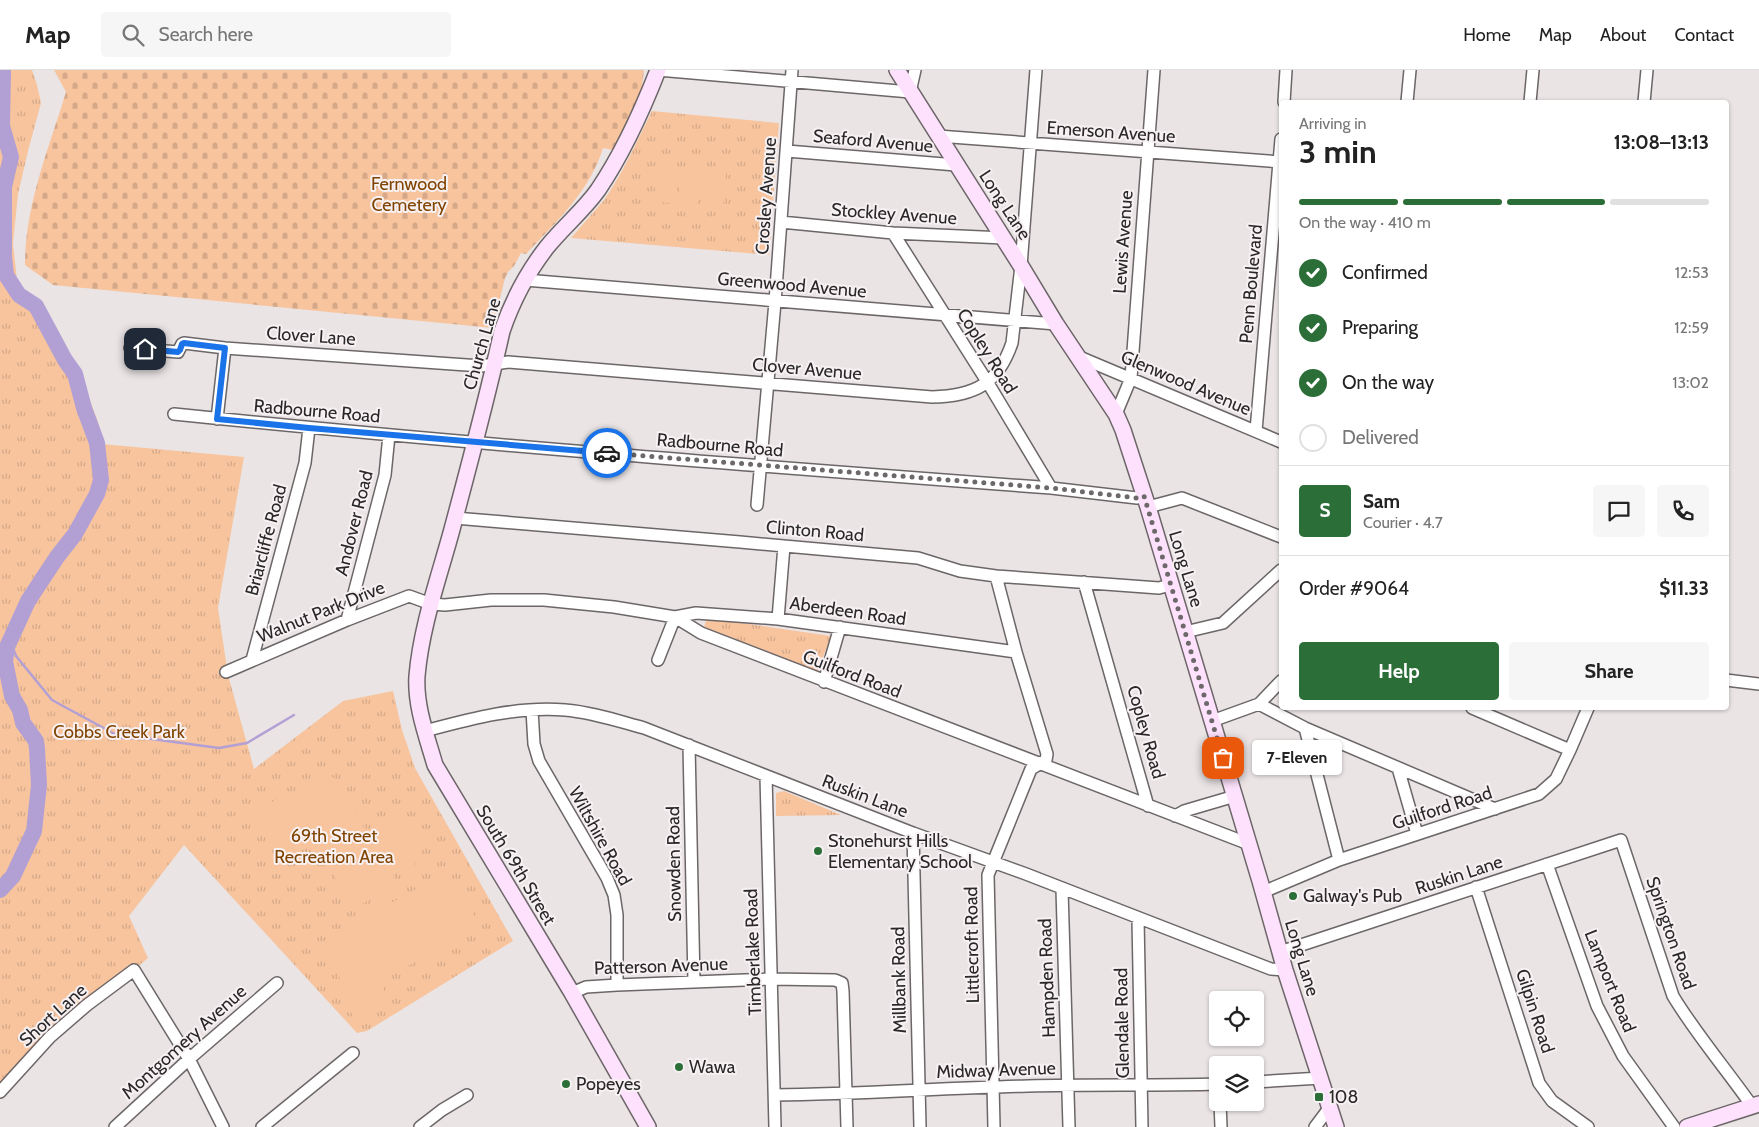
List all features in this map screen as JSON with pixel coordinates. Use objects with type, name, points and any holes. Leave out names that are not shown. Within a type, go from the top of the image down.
[{"type":"main road","name":"Church Lane","points":[[431,604],[455,518],[502,331],[511,304],[524,280],[547,248],[597,191],[645,104],[658,70]]},
{"type":"main road","name":"Long Lane","points":[[897,70],[1004,238],[1056,324],[1116,414],[1123,430],[1186,632],[1285,970],[1336,1127]]},
{"type":"main road","name":"South 69th Street","points":[[431,604],[417,678],[419,703],[435,765],[572,993],[648,1127]]},
{"type":"main road","points":[[1696,1126],[1756,1105]]},
{"type":"street","points":[[658,70],[792,76],[910,92],[915,70]]},
{"type":"street","name":"Clover Avenue","points":[[495,364],[508,362],[932,397],[957,396],[988,383],[998,372],[1008,355],[1016,320],[1036,70]]},
{"type":"street","name":"Lewis Avenue","points":[[1116,414],[1131,378],[1154,70]]},
{"type":"street","points":[[1284,100],[1286,70]]},
{"type":"street","points":[[1407,100],[1410,70]]},
{"type":"street","points":[[1530,100],[1533,70]]},
{"type":"street","points":[[1644,100],[1647,70]]},
{"type":"street","name":"Crosley Avenue","points":[[757,504],[792,76]]},
{"type":"street","name":"Emerson Avenue","points":[[938,136],[1279,162]]},
{"type":"street","name":"Seaford Avenue","points":[[787,151],[956,165]]},
{"type":"street","name":"Penn Boulevard","points":[[1256,431],[1279,173]]},
{"type":"street","name":"Stockley Avenue","points":[[781,222],[893,233],[1004,238]]},
{"type":"street","name":"Copley Road","points":[[893,233],[988,383],[1051,488]]},
{"type":"street","name":"Greenwood Avenue","points":[[524,280],[1056,324]]},
{"type":"street","name":"Clover Lane","points":[[130,348],[175,352],[180,350],[184,343],[225,348],[481,366],[495,364]]},
{"type":"street","points":[[217,419],[225,348]]},
{"type":"street","name":"Glenwood Avenue","points":[[1077,356],[1279,441]]},
{"type":"street","name":"Radbourne Road","points":[[174,414],[389,435],[1051,488],[1137,498],[1146,501],[1182,498],[1279,536]]},
{"type":"street","name":"Briarcliffe Road","points":[[252,660],[305,464],[309,428]]},
{"type":"street","name":"Andover Road","points":[[347,620],[385,475],[389,435]]},
{"type":"street","name":"Clinton Road","points":[[455,518],[918,558],[960,571],[996,576],[1159,588],[1170,585]]},
{"type":"street","points":[[778,619],[784,546]]},
{"type":"street","points":[[1186,632],[1223,622],[1279,572]]},
{"type":"street","points":[[996,576],[1016,652],[1047,754],[1046,760],[1041,764]]},
{"type":"street","name":"Copley Road","points":[[1084,582],[1148,806]]},
{"type":"street","name":"Walnut Park Drive","points":[[226,672],[347,620],[410,596],[431,604]]},
{"type":"street","name":"Guilford Road","points":[[431,604],[445,605],[491,600],[544,600],[614,607],[675,617],[701,633],[824,682],[1249,844]]},
{"type":"street","name":"Aberdeen Road","points":[[675,617],[696,613],[778,619],[1016,652]]},
{"type":"street","points":[[658,660],[675,617]]},
{"type":"street","points":[[824,682],[840,627]]},
{"type":"street","points":[[1729,680],[1759,684]]},
{"type":"street","points":[[1212,721],[1259,704],[1279,683]]},
{"type":"street","points":[[1259,704],[1305,728],[1495,809]]},
{"type":"street","name":"Ruskin Lane","points":[[425,731],[481,716],[532,710],[566,710],[605,717],[644,728],[689,745],[912,833],[1271,969],[1285,970]]},
{"type":"street","name":"Wiltshire Road","points":[[532,710],[534,744],[539,761],[607,878],[614,895],[617,914],[617,984]]},
{"type":"street","points":[[1477,710],[1570,750]]},
{"type":"street","name":"Guilford Road","points":[[1263,892],[1338,860],[1539,794],[1556,779],[1587,710]]},
{"type":"street","points":[[1305,728],[1338,860]]},
{"type":"street","name":"Snowden Road","points":[[689,745],[694,982]]},
{"type":"street","name":"Littlecroft Road","points":[[994,1127],[988,875],[1031,769],[1041,764]]},
{"type":"street","points":[[1398,768],[1417,834]]},
{"type":"street","name":"Timberlake Road","points":[[766,776],[775,1127]]},
{"type":"street","points":[[1175,816],[1184,811],[1235,796]]},
{"type":"street","name":"Millbank Road","points":[[912,833],[920,1127]]},
{"type":"street","name":"Ruskin Lane","points":[[1280,952],[1621,840]]},
{"type":"street","name":"Springton Road","points":[[1621,840],[1673,996],[1687,1019],[1756,1105]]},
{"type":"street","name":"Lamport Road","points":[[1547,864],[1601,1014],[1623,1056],[1674,1127]]},
{"type":"street","name":"Gilpin Road","points":[[1476,887],[1540,1084],[1552,1101],[1588,1127]]},
{"type":"street","name":"Hampden Road","points":[[1062,889],[1069,1127]]},
{"type":"street","name":"Glendale Road","points":[[1138,919],[1142,1127]]},
{"type":"street","name":"Short Lane","points":[[0,1092],[50,1037],[134,970],[189,1059]]},
{"type":"street","name":"Patterson Avenue","points":[[572,993],[586,987],[617,984],[836,980],[842,983],[843,991],[846,1094]]},
{"type":"street","name":"Montgomery Avenue","points":[[115,1127],[189,1059],[277,983]]},
{"type":"street","points":[[262,1127],[353,1053]]},
{"type":"street","points":[[189,1059],[223,1127]]},
{"type":"street","points":[[1264,1081],[1321,1078]]},
{"type":"street","name":"Midway Avenue","points":[[775,1095],[1068,1085],[1209,1084]]},
{"type":"street","points":[[846,1094],[847,1127]]},
{"type":"street","points":[[420,1127],[442,1110],[467,1095]]},
{"type":"street","points":[[1315,1127],[1330,1107]]},
{"type":"street","points":[[1220,1111],[1221,1127]]},
{"type":"green space","name":"Cobbs Creek Park","points":[[0,70],[32,70],[41,103],[18,194],[13,243],[17,280],[24,294],[51,325],[86,390],[98,422],[102,444],[244,457],[218,608],[228,675],[254,769],[343,701],[393,691],[402,730],[415,768],[513,941],[367,1031],[357,1033],[184,845],[129,916],[148,958],[32,1056],[0,1089]]},
{"type":"green space","name":"Fernwood Cemetery","points":[[54,70],[644,70],[641,94],[613,150],[603,148],[590,178],[581,192],[560,218],[526,254],[521,253],[514,266],[508,272],[493,328],[53,285],[25,265],[26,243],[33,199],[66,92]]},
{"type":"green space","points":[[652,111],[779,123],[769,255],[571,238],[611,190],[630,157]]},
{"type":"green space","points":[[656,168],[676,169],[674,203],[654,202]]},
{"type":"green space","points":[[681,169],[701,171],[698,204],[678,203]]},
{"type":"green space","points":[[705,172],[726,173],[723,207],[703,205]]},
{"type":"green space","points":[[707,618],[831,636],[817,673],[703,630]]},
{"type":"green space","name":"69th Street Recreation Area","points":[[333,777],[372,841],[386,822],[402,820],[409,821],[419,843],[414,866],[403,871],[390,869],[397,884],[355,908],[305,830],[290,845],[276,842],[262,828],[252,823],[253,813],[278,798],[287,795],[294,801]]},
{"type":"green space","points":[[784,791],[841,815],[776,816],[776,793]]},
{"type":"green space","points":[[446,872],[480,924],[382,981],[387,1002],[364,1016],[360,1021],[353,1020],[352,1014],[340,996],[341,980],[317,945]]},
{"type":"waterway","points":[[0,890],[13,876],[34,831],[39,785],[36,741],[23,723],[20,710],[12,696],[5,661],[7,647],[28,601],[57,557],[75,534],[97,494],[101,480],[97,443],[84,408],[75,374],[65,360],[36,306],[19,295],[6,275],[4,257],[4,187],[11,157],[2,126],[3,70]]},
{"type":"waterway","points":[[10,641],[16,656],[52,700],[122,738],[152,739],[219,748],[247,743],[294,715]]},
{"type":"way so far","points":[[607,453],[1051,488],[1137,498],[1144,496],[1223,758]]},
{"type":"place","name":"7-Eleven","points":[[1223,758]]},
{"type":"place","name":"Stonehurst Hills Elementary School","points":[[818,851]]},
{"type":"place","name":"Galway's Pub","points":[[1293,896]]},
{"type":"place","name":"Wawa","points":[[679,1067]]},
{"type":"place","name":"Popeyes","points":[[566,1084]]},
{"type":"place","name":"108","points":[[1319,1097]]},
{"type":"route","points":[[145,349],[178,352],[184,343],[225,348],[217,419],[607,453]]}]
